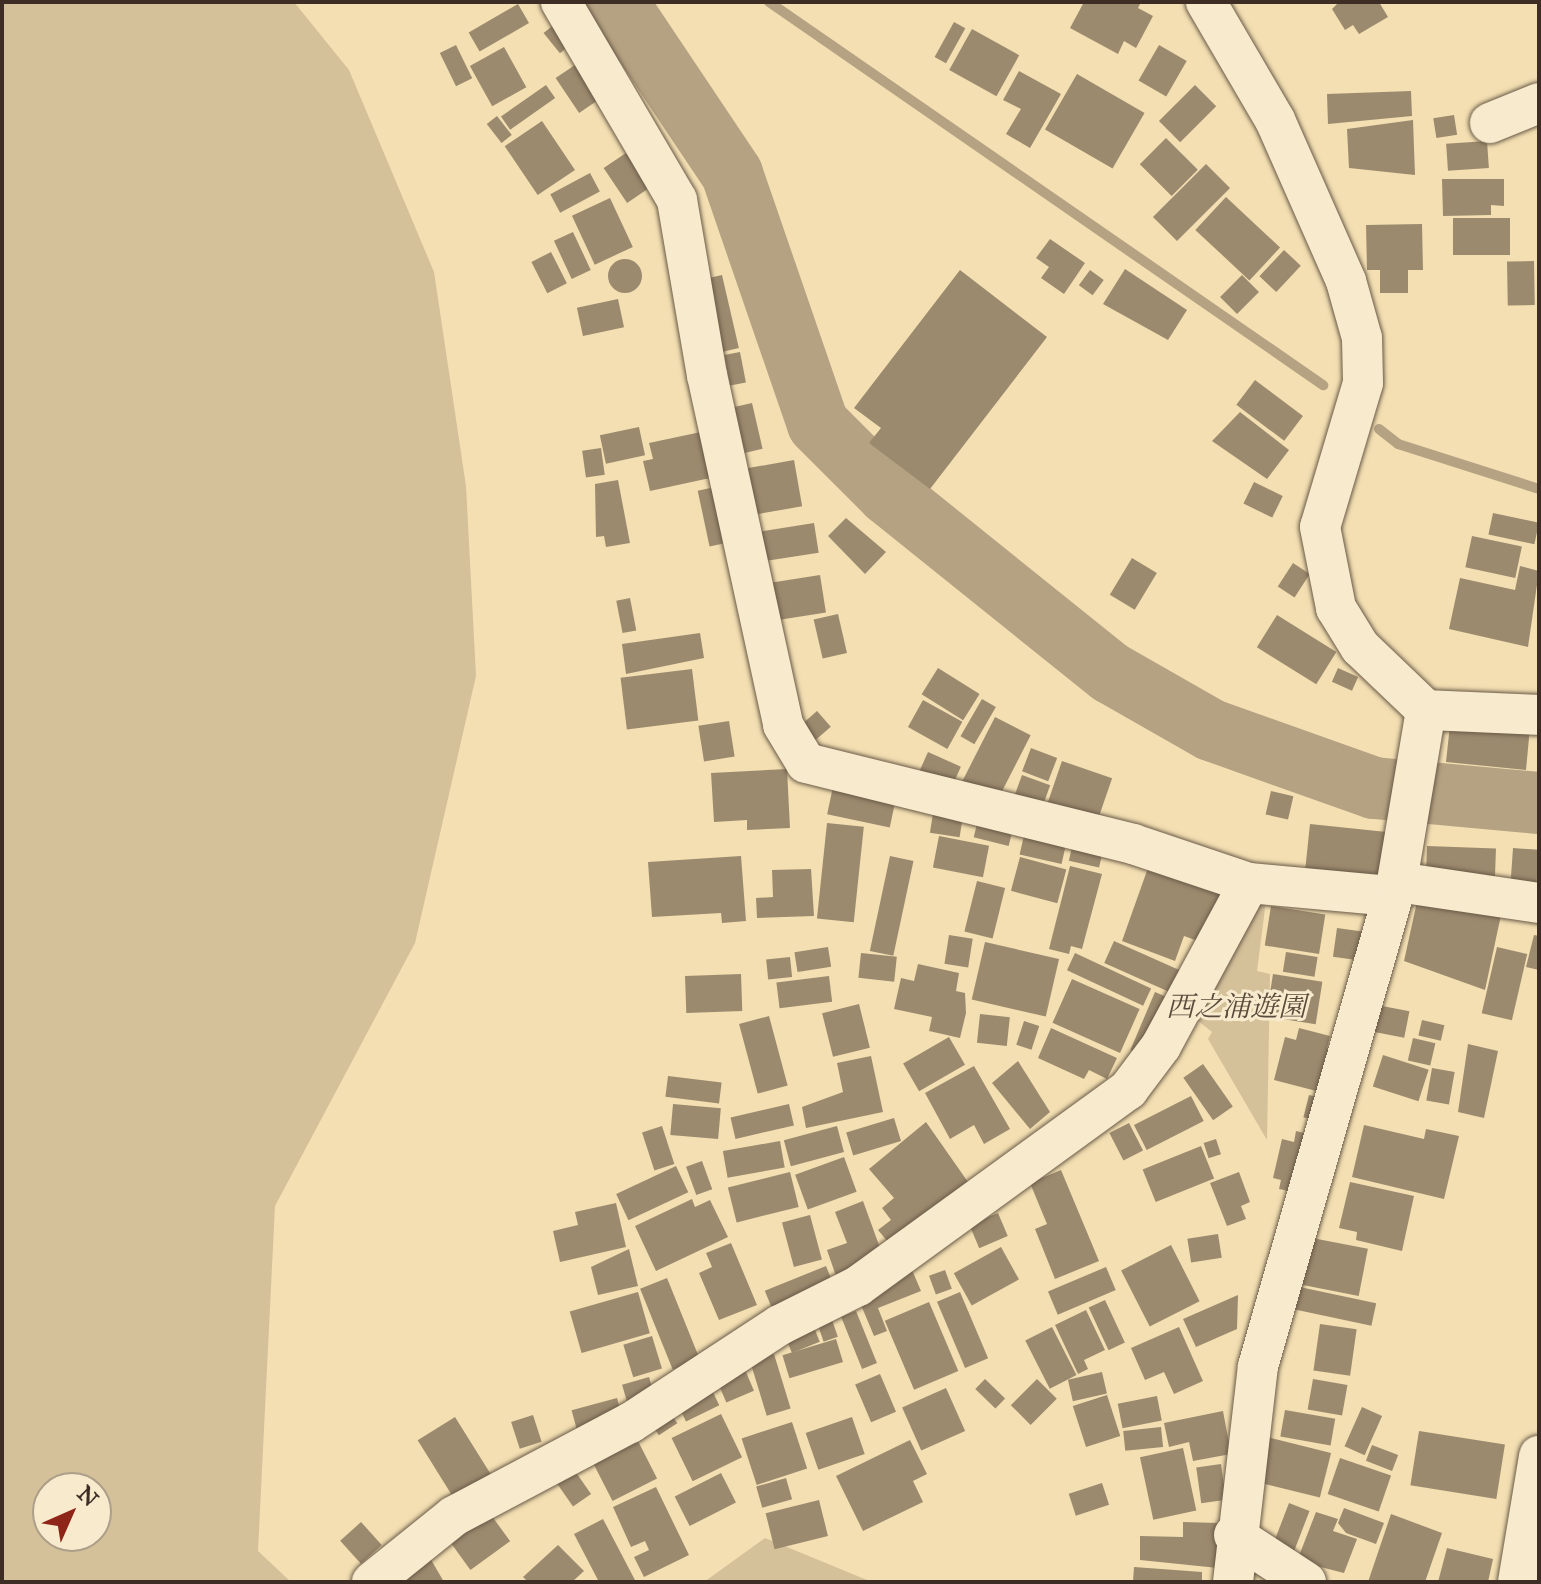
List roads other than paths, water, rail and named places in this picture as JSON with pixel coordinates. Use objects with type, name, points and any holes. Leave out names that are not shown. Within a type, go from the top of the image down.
[{"type":"street","points":[[561,2],[677,200],[707,375],[783,725],[806,763],[1133,844],[1249,883],[1394,889],[1539,903]]},
{"type":"street","points":[[1206,2],[1275,120],[1346,281],[1362,338],[1363,383],[1320,527],[1336,608],[1360,647],[1424,720]]},
{"type":"street","points":[[1490,123],[1539,103]]},
{"type":"street","points":[[1424,720],[1539,715]]},
{"type":"street","points":[[1233,1582],[1234,1535],[1258,1366],[1394,889],[1424,720]]},
{"type":"street","points":[[372,1582],[454,1516],[630,1423],[780,1325],[858,1286],[1128,1090],[1161,1046],[1249,883]]},
{"type":"street","points":[[1518,1582],[1533,1520],[1539,1456]]},
{"type":"street","points":[[1234,1535],[1306,1582]]},
{"type":"waterway","points":[[617,2],[732,174],[818,424],[888,494],[1111,673],[1211,730],[1374,788],[1539,803]]},
{"type":"waterway","points":[[769,2],[1323,385]]},
{"type":"waterway","points":[[1379,429],[1398,444],[1539,489]]},
{"type":"park label","name":"西之浦遊園","points":[[1236,1007]]}]
